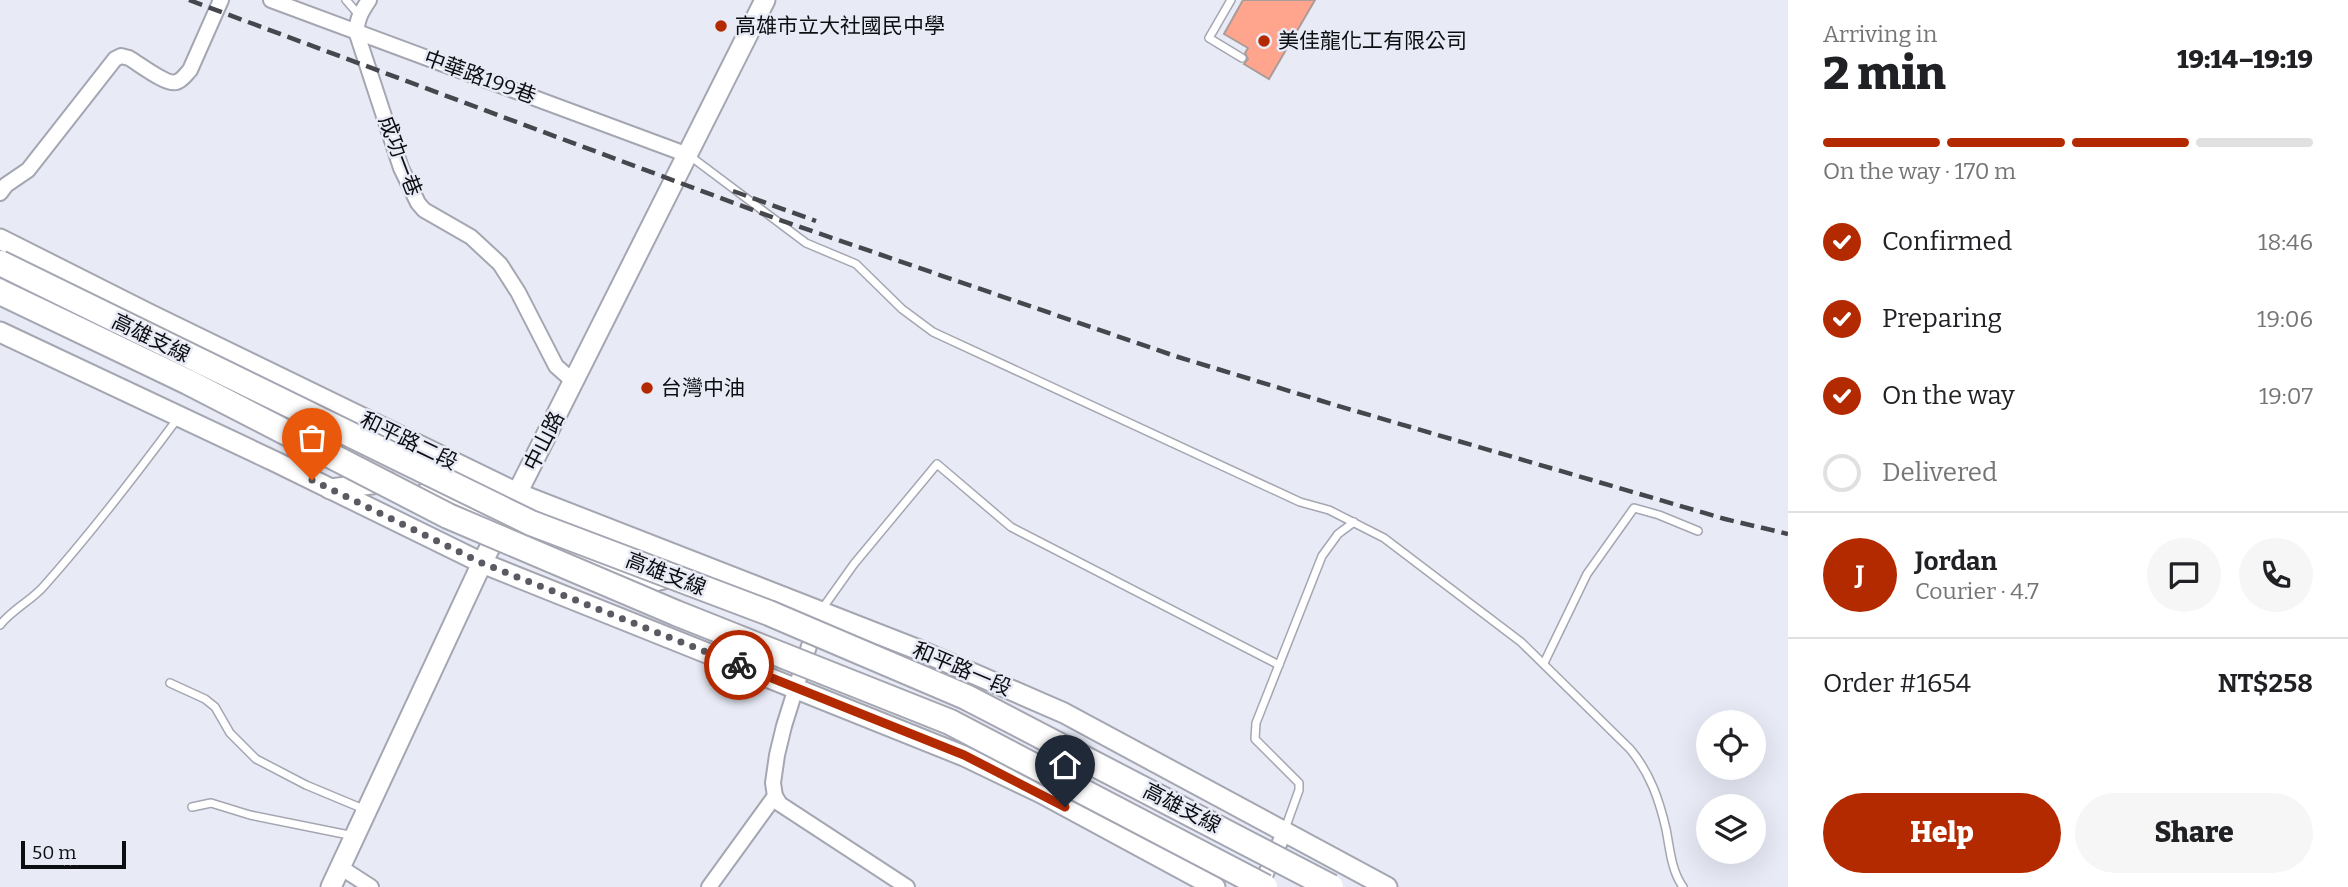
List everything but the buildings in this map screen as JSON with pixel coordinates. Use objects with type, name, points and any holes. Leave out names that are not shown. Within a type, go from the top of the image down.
[{"type":"highway","name":"高雄支線","points":[[0,263],[531,523],[769,613],[966,697],[1331,887]]},
{"type":"highway","name":"高雄支線","points":[[0,292],[188,382],[448,516],[676,613],[950,722],[1265,887]]},
{"type":"street","points":[[0,193],[6,185],[28,170],[115,59],[121,56],[129,58],[168,82],[177,82],[184,77],[190,70],[221,0]]},
{"type":"street","name":"中華路199巷","points":[[271,0],[688,155]]},
{"type":"street","name":"成功一巷","points":[[369,0],[359,15],[357,32],[401,168],[418,203],[424,210],[471,237],[500,264],[518,292],[556,366],[574,382]]},
{"type":"street","name":"中山路","points":[[331,887],[482,563],[765,0]]},
{"type":"street","name":"和平路二段","points":[[0,239],[517,493]]},
{"type":"street","points":[[0,332],[482,563],[964,755],[1041,793],[1214,887]]},
{"type":"street","points":[[330,489],[399,481],[647,583],[707,567]]},
{"type":"street","name":"和平路一段","points":[[517,493],[919,650],[1064,713],[1387,887]]},
{"type":"street","points":[[820,613],[777,755],[773,783],[775,796],[780,804],[907,887]]},
{"type":"street","points":[[709,887],[775,796]]},
{"type":"street","points":[[1260,887],[1284,833]]},
{"type":"street","points":[[340,867],[370,887]]},
{"type":"lane","points":[[346,0],[359,15]]},
{"type":"lane","points":[[1231,0],[1209,38],[1242,58]]},
{"type":"lane","points":[[688,155],[807,243],[856,264],[902,309],[933,332],[1300,502],[1329,510],[1384,538],[1544,663],[1642,763],[1658,797],[1673,868],[1683,887]]},
{"type":"lane","points":[[0,625],[12,610],[41,590],[111,509],[179,417]]},
{"type":"lane","points":[[820,613],[854,564],[937,464],[1011,527],[1279,665]]},
{"type":"lane","points":[[1544,663],[1587,574],[1634,508],[1698,531]]},
{"type":"lane","points":[[1284,833],[1299,790],[1298,783],[1259,743],[1255,734],[1256,723],[1322,556],[1338,534],[1354,522]]},
{"type":"lane","points":[[170,683],[205,699],[215,707],[229,733],[256,759],[306,785],[367,810]]},
{"type":"lane","points":[[192,807],[211,803],[250,815],[355,837]]},
{"type":"railway","points":[[189,0],[777,219],[1175,356],[1725,519],[1788,534]]},
{"type":"railway","points":[[733,191],[816,221]]},
{"type":"way so far","points":[[312,480],[482,563],[739,665]]},
{"type":"place","name":"高雄市立大社國民中學","points":[[721,26]]},
{"type":"place","name":"美佳龍化工有限公司","points":[[1264,41]]},
{"type":"place","name":"台灣中油","points":[[647,388]]},
{"type":"route","points":[[739,665],[964,755],[1065,807]]}]
